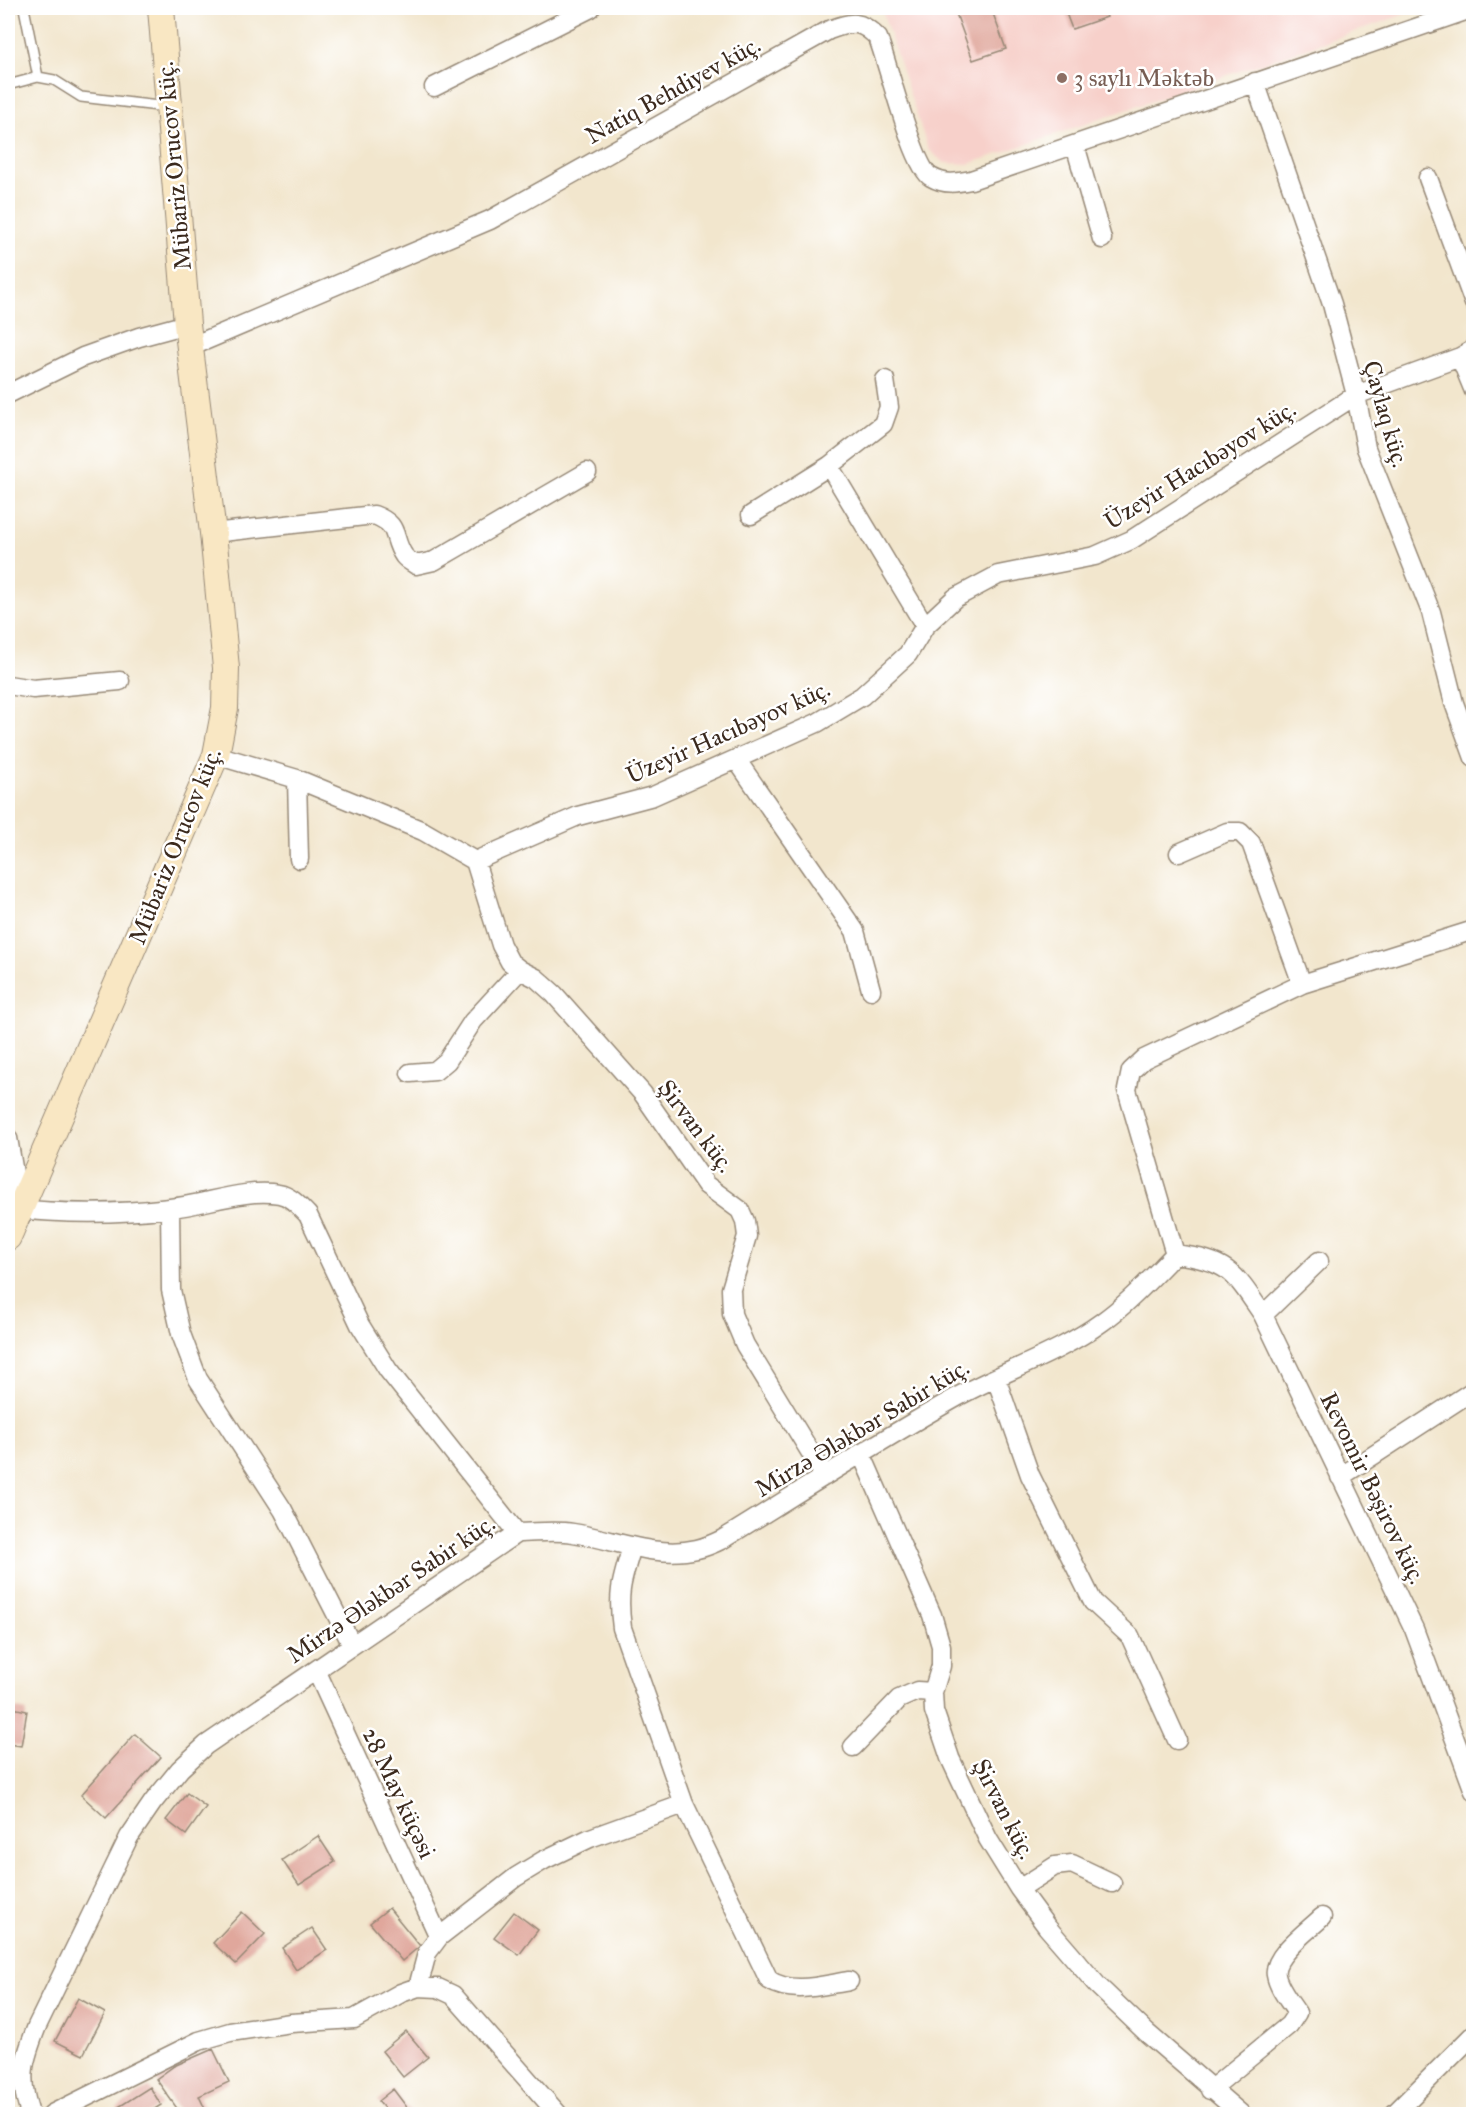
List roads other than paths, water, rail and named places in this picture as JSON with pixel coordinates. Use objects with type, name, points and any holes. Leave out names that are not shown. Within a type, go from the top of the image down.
[{"type":"street","name":"Mübariz Orucov küç.","points":[[8,1237],[14,1209],[216,754],[225,708],[226,668],[213,533],[189,336],[161,8]]},
{"type":"street","points":[[434,87],[591,8]]},
{"type":"street","name":"Natiq Behdiyev küç.","points":[[189,336],[490,220],[829,30],[852,22],[869,28],[878,38],[916,157],[928,176],[948,184],[971,180],[1473,8]]},
{"type":"street","name":"Çaylaq küç.","points":[[1255,82],[1332,304],[1356,395],[1366,448],[1431,612],[1454,703],[1473,758]]},
{"type":"street","points":[[1075,145],[1102,239]]},
{"type":"street","points":[[1428,178],[1473,303]]},
{"type":"street","points":[[8,394],[83,357],[139,337],[189,336]]},
{"type":"street","points":[[1466,353],[1473,391]]},
{"type":"street","name":"Üzeyir Hacıbəyov küç.","points":[[475,861],[578,816],[653,796],[817,723],[862,696],[908,654],[925,626],[955,598],[998,575],[1095,556],[1131,540],[1356,395],[1466,353]]},
{"type":"street","points":[[751,515],[829,466],[883,424],[890,407],[885,380]]},
{"type":"street","points":[[829,466],[925,626]]},
{"type":"street","points":[[213,533],[374,515],[387,520],[395,532],[405,557],[416,565],[434,561],[587,472]]},
{"type":"street","points":[[8,686],[33,689],[120,681]]},
{"type":"street","points":[[216,754],[297,779],[423,831],[475,861]]},
{"type":"street","points":[[736,759],[855,931],[871,990]]},
{"type":"street","points":[[297,779],[299,859]]},
{"type":"street","points":[[1179,853],[1227,832],[1240,832],[1251,843],[1302,984]]},
{"type":"street","name":"Şirvan küç.","points":[[475,861],[501,945],[510,962],[536,978],[554,994],[643,1094],[706,1185],[740,1210],[745,1221],[747,1236],[732,1289],[732,1314],[745,1346],[825,1476]]},
{"type":"street","points":[[1175,1254],[1127,1090],[1131,1071],[1144,1059],[1302,984],[1473,930]]},
{"type":"street","points":[[410,1073],[435,1071],[447,1062],[473,1021],[520,970]]},
{"type":"street","points":[[8,1138],[14,1209],[68,1212],[170,1208],[261,1193],[282,1194],[297,1203],[308,1215],[360,1325],[388,1370],[517,1533]]},
{"type":"street","points":[[170,1208],[171,1290],[181,1334],[198,1379],[283,1510],[352,1645]]},
{"type":"street","name":"Mirzə Ələkbər Sabir küç.","points":[[30,2115],[22,2080],[25,2056],[37,2026],[129,1838],[153,1802],[180,1768],[206,1745],[517,1533],[571,1532],[632,1547],[680,1552],[699,1549],[723,1539],[958,1396],[1058,1348],[1102,1322],[1133,1296],[1175,1254]]},
{"type":"street","name":"Revomir Bəşirov küç.","points":[[1175,1254],[1201,1257],[1221,1264],[1240,1281],[1263,1314],[1414,1629],[1473,1791]]},
{"type":"street","points":[[1263,1314],[1319,1261]]},
{"type":"street","name":"Mirzə Ələkbər Sabir küç.","points":[[996,1378],[1030,1475],[1093,1602],[1130,1636],[1177,1740]]},
{"type":"street","points":[[1340,1477],[1473,1390]]},
{"type":"street","name":"Şirvan küç.","points":[[861,1453],[932,1615],[941,1646],[941,1666],[933,1692],[934,1711],[950,1758],[988,1839],[1019,1889],[1047,1927],[1098,1986],[1210,2090],[1241,2115]]},
{"type":"street","points":[[632,1547],[620,1592],[622,1628],[684,1804],[769,1980],[779,1987],[791,1989],[849,1981]]},
{"type":"street","name":"28 May küçəsi","points":[[316,1670],[439,1937]]},
{"type":"street","points":[[853,1747],[899,1699],[917,1691],[933,1692]]},
{"type":"street","points":[[418,1987],[426,1953],[439,1937],[516,1877],[544,1860],[590,1838],[684,1804]]},
{"type":"street","points":[[1019,1889],[1055,1866],[1072,1864],[1112,1883]]},
{"type":"street","points":[[1210,2090],[1289,2025],[1297,2013],[1276,1976],[1276,1964],[1286,1951],[1322,1917]]},
{"type":"street","points":[[52,2115],[199,2041],[230,2032],[354,2019],[401,1992],[418,1987],[438,1988],[453,1995],[558,2115]]},
{"type":"street","points":[[1394,2115],[1473,2034]]},
{"type":"lane","points":[[24,8],[38,77]]},
{"type":"lane","points":[[8,85],[38,77],[54,80],[81,96],[170,108]]},
{"type":"place","name":"3 saylı Məktəb","points":[[1062,78]]}]
